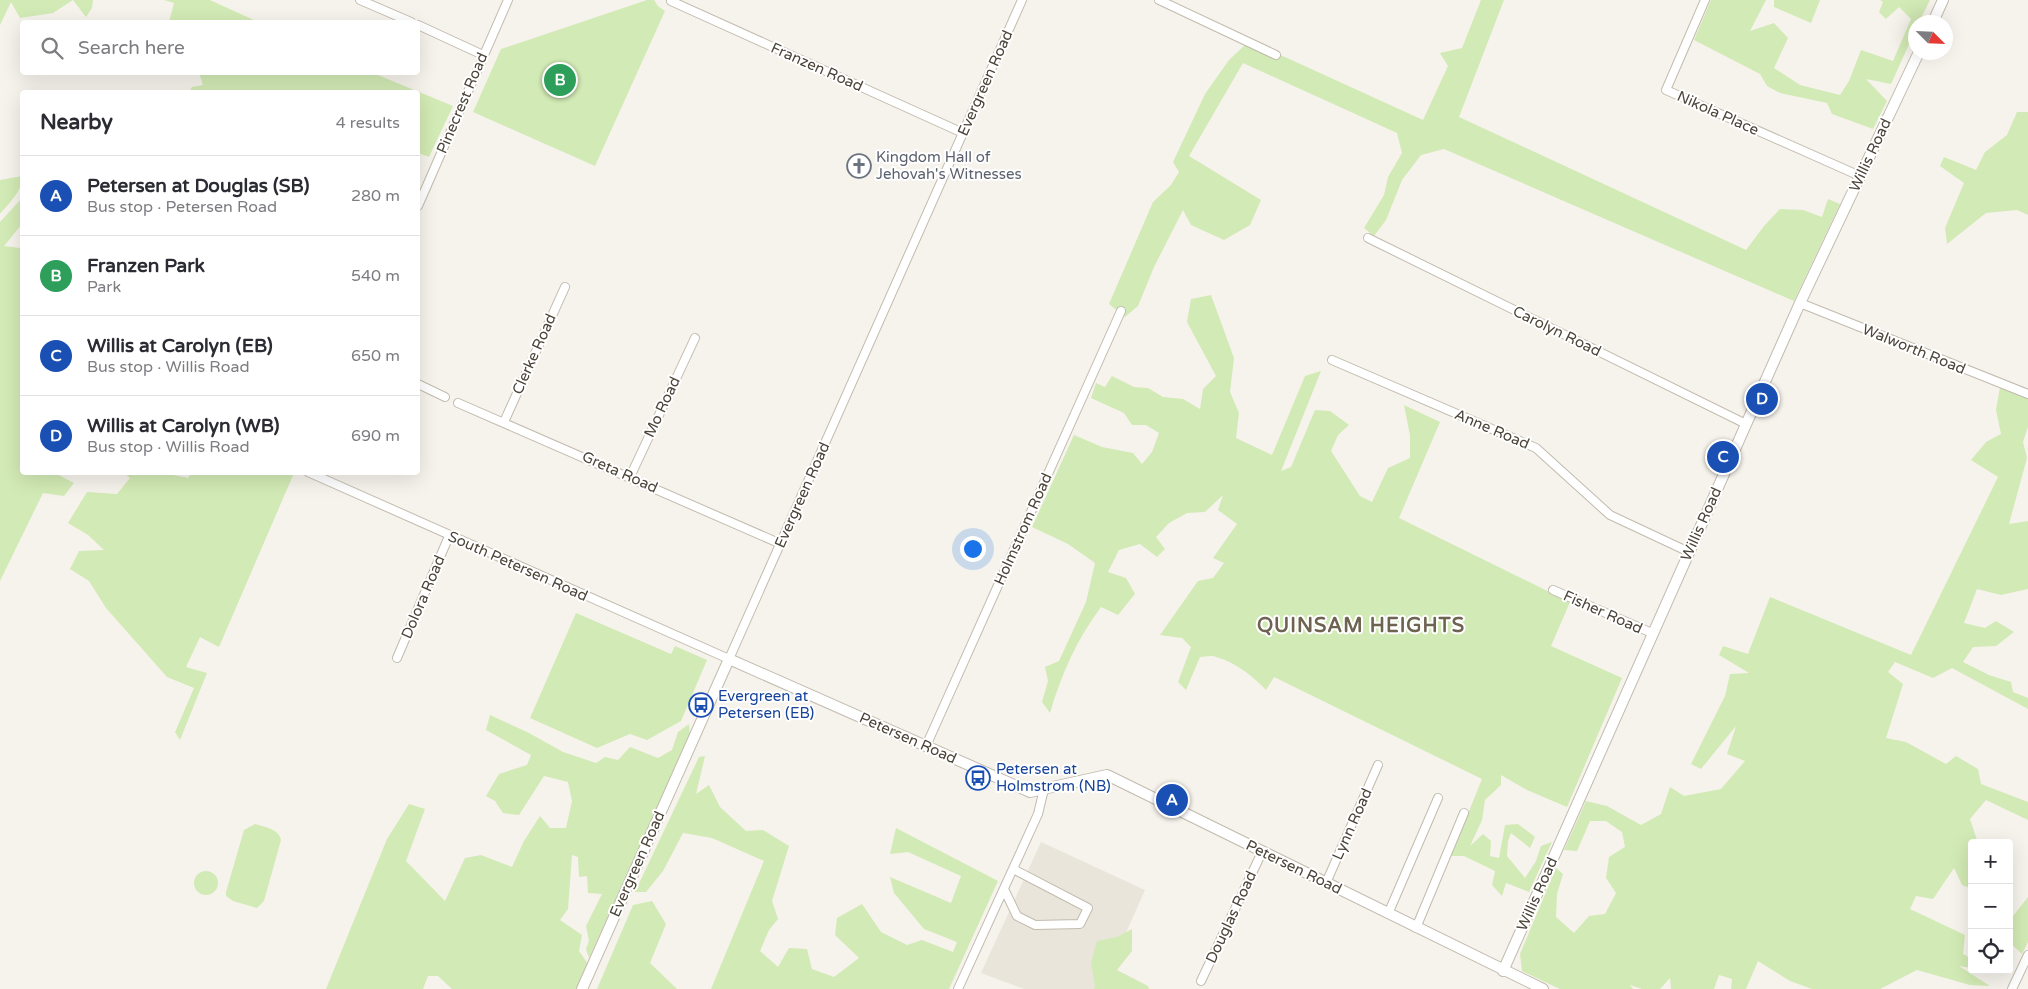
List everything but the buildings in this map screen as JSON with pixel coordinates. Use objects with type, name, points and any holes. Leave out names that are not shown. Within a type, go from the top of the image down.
[{"type":"street","points":[[360,0],[406,20]]},
{"type":"street","name":"Pinecrest Road","points":[[420,201],[508,0]]},
{"type":"street","name":"Evergreen Road","points":[[582,989],[1022,0]]},
{"type":"street","points":[[1159,0],[1276,55]]},
{"type":"street","name":"Nikola Place","points":[[1705,0],[1666,90],[1860,176]]},
{"type":"street","points":[[1936,15],[1944,0]]},
{"type":"street","name":"Franzen Road","points":[[671,1],[962,132]]},
{"type":"street","points":[[420,27],[483,55]]},
{"type":"street","name":"Willis Road","points":[[1504,971],[1800,303],[1915,60]]},
{"type":"street","name":"Carolyn Road","points":[[1368,238],[1746,424]]},
{"type":"street","name":"Clerke Road","points":[[504,422],[565,287]]},
{"type":"street","name":"Walworth Road","points":[[1800,303],[2028,394]]},
{"type":"street","name":"Holmstrom Road","points":[[926,746],[1121,311]]},
{"type":"street","name":"Mo Road","points":[[630,477],[695,338]]},
{"type":"street","name":"Anne Road","points":[[1332,360],[1536,448],[1610,515],[1689,552]]},
{"type":"street","points":[[420,385],[445,397]]},
{"type":"street","name":"Greta Road","points":[[458,403],[781,544]]},
{"type":"street","name":"South Petersen Road","points":[[315,475],[728,659]]},
{"type":"street","name":"Dolora Road","points":[[397,658],[449,536]]},
{"type":"street","name":"Fisher Road","points":[[1553,590],[1652,634]]},
{"type":"street","name":"Petersen Road","points":[[728,659],[1030,792],[1107,775],[1504,971],[1529,986],[1543,989]]},
{"type":"street","name":"Lynn Road","points":[[1326,884],[1378,764]]},
{"type":"street","points":[[958,989],[1038,814],[1044,789]]},
{"type":"street","points":[[1388,914],[1438,798]]},
{"type":"street","points":[[1416,928],[1464,812]]},
{"type":"street","name":"Douglas Road","points":[[1201,982],[1262,852]]},
{"type":"street","points":[[1004,889],[1017,916],[1035,925],[1080,924],[1088,908],[1013,869]]},
{"type":"street","points":[[2012,989],[2028,954]]},
{"type":"shaded area","points":[[1041,842],[1145,890],[1101,989],[1024,989],[981,973]]},
{"type":"green space","points":[[0,0],[73,0],[53,13],[20,18],[11,2],[0,25]]},
{"type":"green space","points":[[73,0],[93,0],[92,8],[86,17]]},
{"type":"green space","points":[[164,0],[210,0],[254,20],[170,20],[174,3]]},
{"type":"green space","points":[[647,0],[654,0],[665,11],[595,166],[473,112],[501,49]]},
{"type":"green space","points":[[1481,0],[1504,0],[1459,117],[1746,250],[1780,209],[1803,210],[1822,217],[1828,199],[1840,204],[1794,301],[1444,149],[1421,155],[1402,180],[1386,220],[1374,236],[1364,228],[1384,195],[1388,177],[1402,153],[1397,133],[1243,63],[1189,156],[1261,200],[1250,225],[1224,240],[1191,225],[1183,210],[1154,267],[1138,306],[1125,317],[1109,304],[1153,202],[1171,185],[1179,172],[1173,162],[1205,94],[1229,60],[1246,44],[1274,52],[1423,120],[1448,66],[1440,53],[1462,48]]},
{"type":"green space","points":[[1711,0],[1766,0],[1750,31],[1774,23],[1788,38],[1774,68],[1800,85],[1840,95],[1849,81],[1861,50],[1893,61],[1908,26],[1908,46],[1891,84],[1866,79],[1887,101],[1873,129],[1832,114],[1827,103],[1780,93],[1767,86],[1760,74],[1694,40]]},
{"type":"green space","points":[[1774,0],[1820,0],[1811,23],[1774,7]]},
{"type":"green space","points":[[1880,0],[1930,0],[1922,15],[1908,16],[1899,7],[1886,19],[1879,12],[1883,2]]},
{"type":"green space","points":[[200,75],[378,75],[414,90],[190,90],[192,87],[203,85]]},
{"type":"green space","points":[[420,92],[453,106],[429,157],[420,154]]},
{"type":"green space","points":[[2017,112],[2028,112],[2028,215],[2017,210],[1986,213],[1947,244],[1945,228],[1964,183],[1940,166],[1944,157],[1976,170],[1985,152],[2007,135]]},
{"type":"green space","points":[[20,176],[18,192],[0,214],[0,180]]},
{"type":"green space","points":[[20,200],[20,226],[4,246],[20,248],[20,475],[59,475],[74,483],[64,496],[43,493],[0,581],[0,222]]},
{"type":"green space","points":[[1211,295],[1234,358],[1230,392],[1239,413],[1236,438],[1272,455],[1305,376],[1321,371],[1281,471],[1291,467],[1315,410],[1330,411],[1349,425],[1338,435],[1331,451],[1360,496],[1372,502],[1388,468],[1410,458],[1410,435],[1404,405],[1440,422],[1399,518],[1570,602],[1551,646],[1622,678],[1567,807],[1527,790],[1501,775],[1501,785],[1485,800],[1482,820],[1470,846],[1483,834],[1491,841],[1490,856],[1499,858],[1505,825],[1518,824],[1535,837],[1530,848],[1511,833],[1508,841],[1507,856],[1525,878],[1536,861],[1541,846],[1552,842],[1529,892],[1506,883],[1502,896],[1492,885],[1495,871],[1464,856],[1451,856],[1482,779],[1274,677],[1266,690],[1243,670],[1230,662],[1214,656],[1200,657],[1186,690],[1178,682],[1191,647],[1182,638],[1160,635],[1198,581],[1213,578],[1224,563],[1213,558],[1237,524],[1218,510],[1223,495],[1205,512],[1187,513],[1169,523],[1156,537],[1165,549],[1157,557],[1140,544],[1119,550],[1108,572],[1126,578],[1135,594],[1118,615],[1101,607],[1084,632],[1071,658],[1059,685],[1050,713],[1042,702],[1048,681],[1045,667],[1059,661],[1086,602],[1095,563],[1068,544],[1032,527],[1074,435],[1102,447],[1133,453],[1142,464],[1152,452],[1159,433],[1146,425],[1132,425],[1124,413],[1091,398],[1096,383],[1105,387],[1112,376],[1134,387],[1148,388],[1163,397],[1183,399],[1200,409],[1203,389],[1216,376],[1187,322],[1191,299]]},
{"type":"green space","points":[[2000,387],[2028,399],[2028,427],[2023,442],[2027,458],[2009,524],[2028,521],[2028,589],[2001,595],[1977,589],[1964,623],[1985,628],[1996,621],[2014,632],[1996,646],[1973,647],[1963,662],[1989,675],[2011,682],[2013,692],[2028,698],[2028,709],[1952,668],[1933,678],[1895,662],[1888,672],[1903,684],[1886,738],[1906,742],[1946,764],[1956,756],[1978,769],[1981,784],[2028,802],[2028,820],[1986,800],[1970,819],[1977,839],[1968,839],[1968,887],[1962,885],[1954,868],[1933,899],[1916,896],[1910,909],[1965,935],[1963,954],[1968,957],[1968,967],[1959,966],[1968,972],[1968,974],[1971,974],[1990,986],[1970,985],[1917,970],[1880,989],[1812,989],[1790,981],[1758,961],[1746,989],[1731,989],[1732,979],[1719,975],[1714,989],[1671,989],[1670,978],[1660,989],[1642,989],[1630,985],[1633,989],[1560,989],[1522,971],[1520,954],[1556,868],[1563,874],[1557,894],[1556,917],[1574,933],[1589,916],[1605,914],[1616,893],[1606,878],[1609,857],[1625,847],[1622,832],[1606,821],[1590,821],[1577,851],[1564,850],[1586,801],[1607,806],[1641,825],[1661,814],[1670,787],[1684,796],[1721,789],[1745,761],[1727,754],[1736,726],[1701,769],[1691,764],[1725,696],[1730,674],[1749,673],[1719,655],[1723,646],[1748,654],[1770,597],[1911,655],[1998,477],[1971,460],[1986,442],[2001,434],[1996,410]]},
{"type":"green space","points":[[126,475],[174,475],[188,478],[190,475],[293,475],[219,647],[200,637],[186,667],[207,673],[180,740],[175,732],[194,688],[167,677],[106,608],[89,581],[70,569],[79,551],[104,550],[88,535],[68,523],[87,492],[117,494],[130,478]]},
{"type":"green space","points":[[576,613],[671,654],[675,646],[707,660],[681,721],[647,740],[630,734],[597,748],[530,718]]},
{"type":"green space","points":[[490,715],[529,733],[563,752],[596,763],[605,757],[618,760],[630,747],[658,758],[672,750],[678,732],[689,724],[690,737],[589,958],[586,949],[589,941],[586,926],[602,894],[588,893],[587,876],[579,877],[578,857],[572,855],[568,909],[560,920],[582,935],[579,951],[588,964],[577,989],[452,989],[438,976],[428,976],[423,989],[326,989],[387,839],[409,804],[425,809],[406,861],[445,901],[465,858],[481,855],[512,867],[524,841],[540,816],[550,828],[566,828],[572,801],[568,782],[544,776],[519,815],[503,813],[495,801],[486,796],[499,774],[527,765],[531,755],[486,730]]},
{"type":"green space","points":[[705,756],[696,794],[709,785],[720,807],[746,831],[763,830],[789,846],[772,901],[778,919],[769,930],[760,951],[778,967],[789,948],[807,949],[812,969],[834,977],[859,958],[835,935],[837,918],[862,904],[881,932],[907,945],[922,940],[953,952],[957,942],[924,929],[894,893],[890,877],[951,903],[961,876],[908,852],[890,854],[896,828],[998,881],[949,989],[711,989],[764,861],[712,838],[683,833],[663,871],[646,892],[635,892],[699,757]]},
{"type":"green space","points":[[255,824],[275,831],[281,840],[264,901],[257,908],[233,901],[226,896],[244,830]]},
{"type":"green space","points":[[206,871],[215,874],[218,883],[215,892],[206,895],[197,892],[194,883],[197,874]]},
{"type":"green space","points":[[2028,897],[2028,942],[2022,954],[2013,946],[2013,916]]},
{"type":"green space","points":[[652,901],[666,924],[650,963],[677,989],[597,989],[633,905]]},
{"type":"green space","points":[[1132,929],[1132,951],[1117,970],[1148,986],[1149,989],[1094,989],[1091,963],[1097,941],[1117,937]]},
{"type":"place","name":"Franzen Park","points":[[560,80]]},
{"type":"place","name":"Kingdom Hall of Jehovah's Witnesses","points":[[859,166]]},
{"type":"place","name":"Willis at Carolyn (WB)","points":[[1762,399]]},
{"type":"place","name":"Willis at Carolyn (EB)","points":[[1723,457]]},
{"type":"place","name":"Evergreen at Petersen (EB)","points":[[701,705]]},
{"type":"place","name":"Petersen at Holmstrom (NB)","points":[[978,778]]},
{"type":"place","name":"Petersen at Douglas (SB)","points":[[1172,800]]},
{"type":"district","name":"QUINSAM HEIGHTS","points":[[1361,625]]}]
